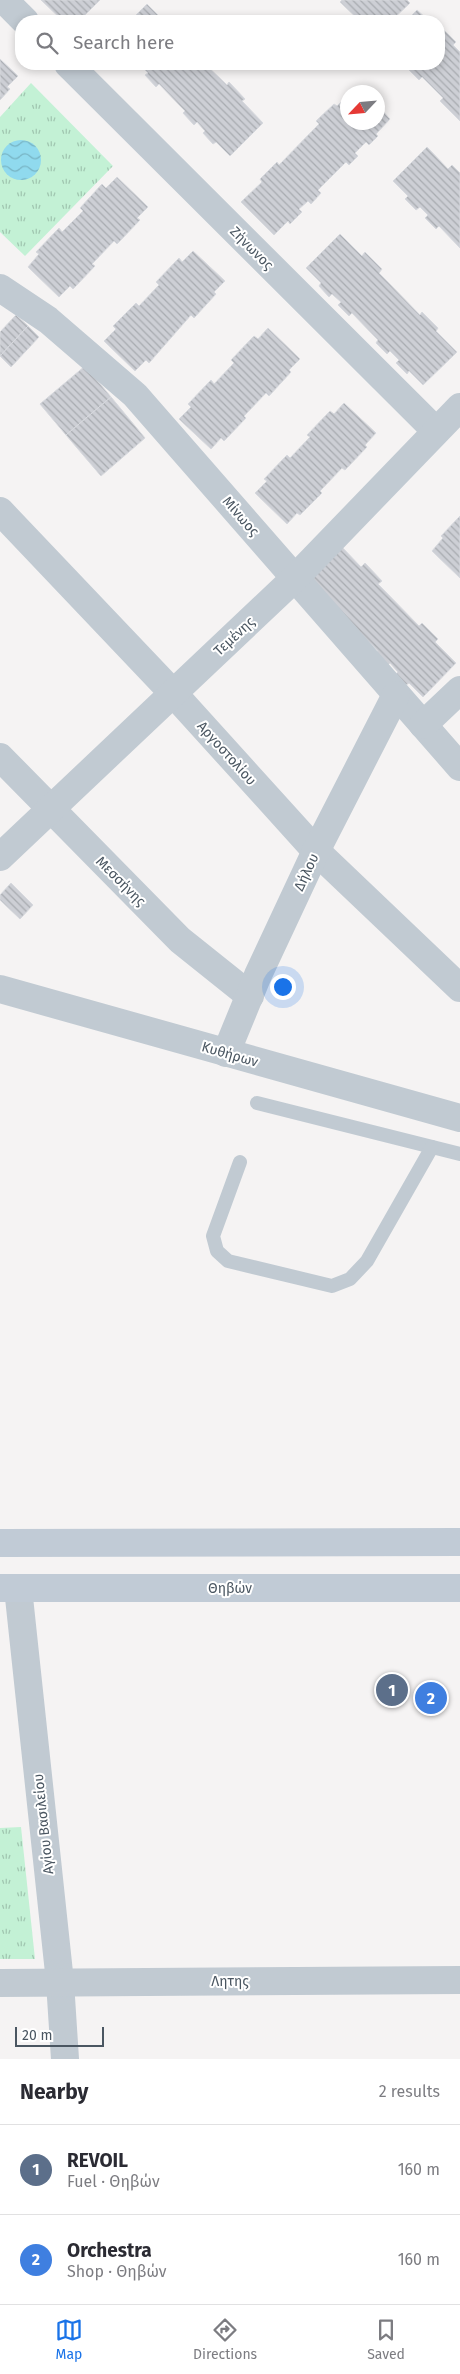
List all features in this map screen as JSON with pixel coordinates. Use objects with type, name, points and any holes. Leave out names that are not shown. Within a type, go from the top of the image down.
[{"type":"main road","points":[[0,1543],[460,1542]]},
{"type":"main road","name":"Θηβών","points":[[9,1588],[460,1588]]},
{"type":"street","points":[[4,0],[19,15]]},
{"type":"street","name":"Ζήνωνος","points":[[74,70],[436,431]]},
{"type":"street","name":"Μίνωος","points":[[0,288],[48,320],[135,395],[460,768]]},
{"type":"street","name":"Τεμένης","points":[[0,857],[295,578],[460,407]]},
{"type":"street","name":"Αργοστολίου","points":[[0,511],[173,693],[316,851],[460,988]]},
{"type":"street","points":[[424,725],[460,690]]},
{"type":"street","name":"Δήλου","points":[[226,1053],[316,851],[396,695]]},
{"type":"street","name":"Μεσσήνης","points":[[0,756],[50,810],[180,940],[250,996]]},
{"type":"street","name":"Κυθήρων","points":[[0,989],[460,1118]]},
{"type":"street","name":"Αγίου Βασιλείου","points":[[9,1588],[60,1982],[65,2059]]},
{"type":"street","name":"Λητης","points":[[0,1983],[460,1980]]},
{"type":"lane","points":[[257,1102],[460,1154]]},
{"type":"lane","points":[[240,1162],[213,1236],[217,1251],[228,1261],[332,1286],[350,1279],[367,1261],[432,1147]]},
{"type":"green space","points":[[31,83],[113,166],[25,256],[0,232],[0,117]]},
{"type":"green space","points":[[21,1827],[35,1959],[0,1959],[0,1828]]},
{"type":"water","points":[[17,140],[25,140],[32,143],[38,149],[41,160],[38,171],[32,177],[25,180],[17,180],[10,177],[4,171],[1,164],[1,156],[4,149],[10,143]]},
{"type":"building","points":[[41,0],[100,0],[85,15],[57,15]]},
{"type":"building","points":[[342,0],[407,0],[410,3],[397,15],[354,15],[340,2]]},
{"type":"building","points":[[147,4],[158,15],[136,15]]},
{"type":"building","points":[[417,10],[422,15],[412,15]]},
{"type":"building","points":[[445,31],[456,42],[453,45],[460,52],[460,121],[440,101],[443,98],[422,77],[419,80],[409,70],[445,70]]},
{"type":"building","points":[[0,59],[18,76],[7,87],[10,89],[0,100]]},
{"type":"building","points":[[145,70],[211,70],[227,85],[229,82],[245,99],[242,101],[263,123],[230,156],[216,142],[213,144],[203,133],[205,131],[197,122],[194,125],[183,113],[185,111],[159,84],[156,87],[145,75],[148,73]]},
{"type":"building","points":[[340,103],[340,130],[380,130],[376,134],[378,136],[369,145],[366,142],[355,153],[358,156],[349,165],[346,162],[318,190],[321,193],[311,204],[308,201],[299,209],[302,212],[290,224],[288,221],[274,235],[241,202],[262,182],[260,179],[277,162],[279,165],[319,124],[316,121],[334,104],[337,106]]},
{"type":"building","points":[[385,114],[390,119],[385,124]]},
{"type":"building","points":[[427,147],[448,169],[452,165],[460,173],[460,248],[439,226],[436,229],[425,218],[428,215],[420,207],[416,210],[405,199],[408,196],[393,181]]},
{"type":"building","points":[[117,177],[148,207],[137,218],[140,220],[117,244],[114,241],[92,264],[95,266],[73,289],[70,286],[59,297],[28,267],[39,254],[36,252],[59,228],[62,232],[83,211],[80,208],[102,184],[106,188]]},
{"type":"building","points":[[340,234],[362,256],[365,252],[382,269],[379,273],[420,315],[422,312],[438,328],[436,331],[457,352],[423,385],[409,371],[407,374],[396,363],[399,360],[390,351],[387,354],[376,343],[378,340],[352,313],[349,316],[338,305],[341,302],[332,294],[329,297],[319,286],[321,283],[306,268]]},
{"type":"building","points":[[193,251],[225,281],[194,318],[191,315],[149,363],[146,360],[135,371],[104,341],[116,329],[113,326],[136,303],[139,306],[159,285],[156,282],[179,258],[182,262]]},
{"type":"building","points":[[16,315],[28,326],[0,356],[0,332]]},
{"type":"building","points":[[28,326],[39,337],[11,367],[0,356]]},
{"type":"building","points":[[268,328],[300,359],[269,396],[266,393],[224,441],[221,438],[211,449],[179,419],[191,407],[188,404],[211,380],[214,384],[234,363],[231,360],[254,336],[258,339]]},
{"type":"building","points":[[85,366],[111,397],[66,435],[40,404]]},
{"type":"building","points":[[111,397],[145,438],[101,476],[66,435]]},
{"type":"building","points":[[344,403],[376,433],[365,445],[367,447],[345,470],[342,468],[320,491],[322,493],[300,515],[297,513],[287,524],[255,493],[267,481],[264,479],[287,455],[290,458],[310,437],[307,435],[330,411],[334,414]]},
{"type":"building","points":[[460,516],[460,578],[432,551],[443,538],[441,536]]},
{"type":"building","points":[[340,545],[361,567],[365,563],[382,581],[378,584],[419,626],[422,623],[438,639],[435,642],[456,663],[423,697],[409,683],[406,685],[396,674],[398,672],[390,663],[387,666],[376,654],[378,651],[306,579]]},
{"type":"building","points":[[11,883],[33,905],[20,919],[0,900],[0,895]]},
{"type":"place","name":"REVOIL","points":[[392,1690]]},
{"type":"place","name":"Orchestra","points":[[431,1698]]}]
